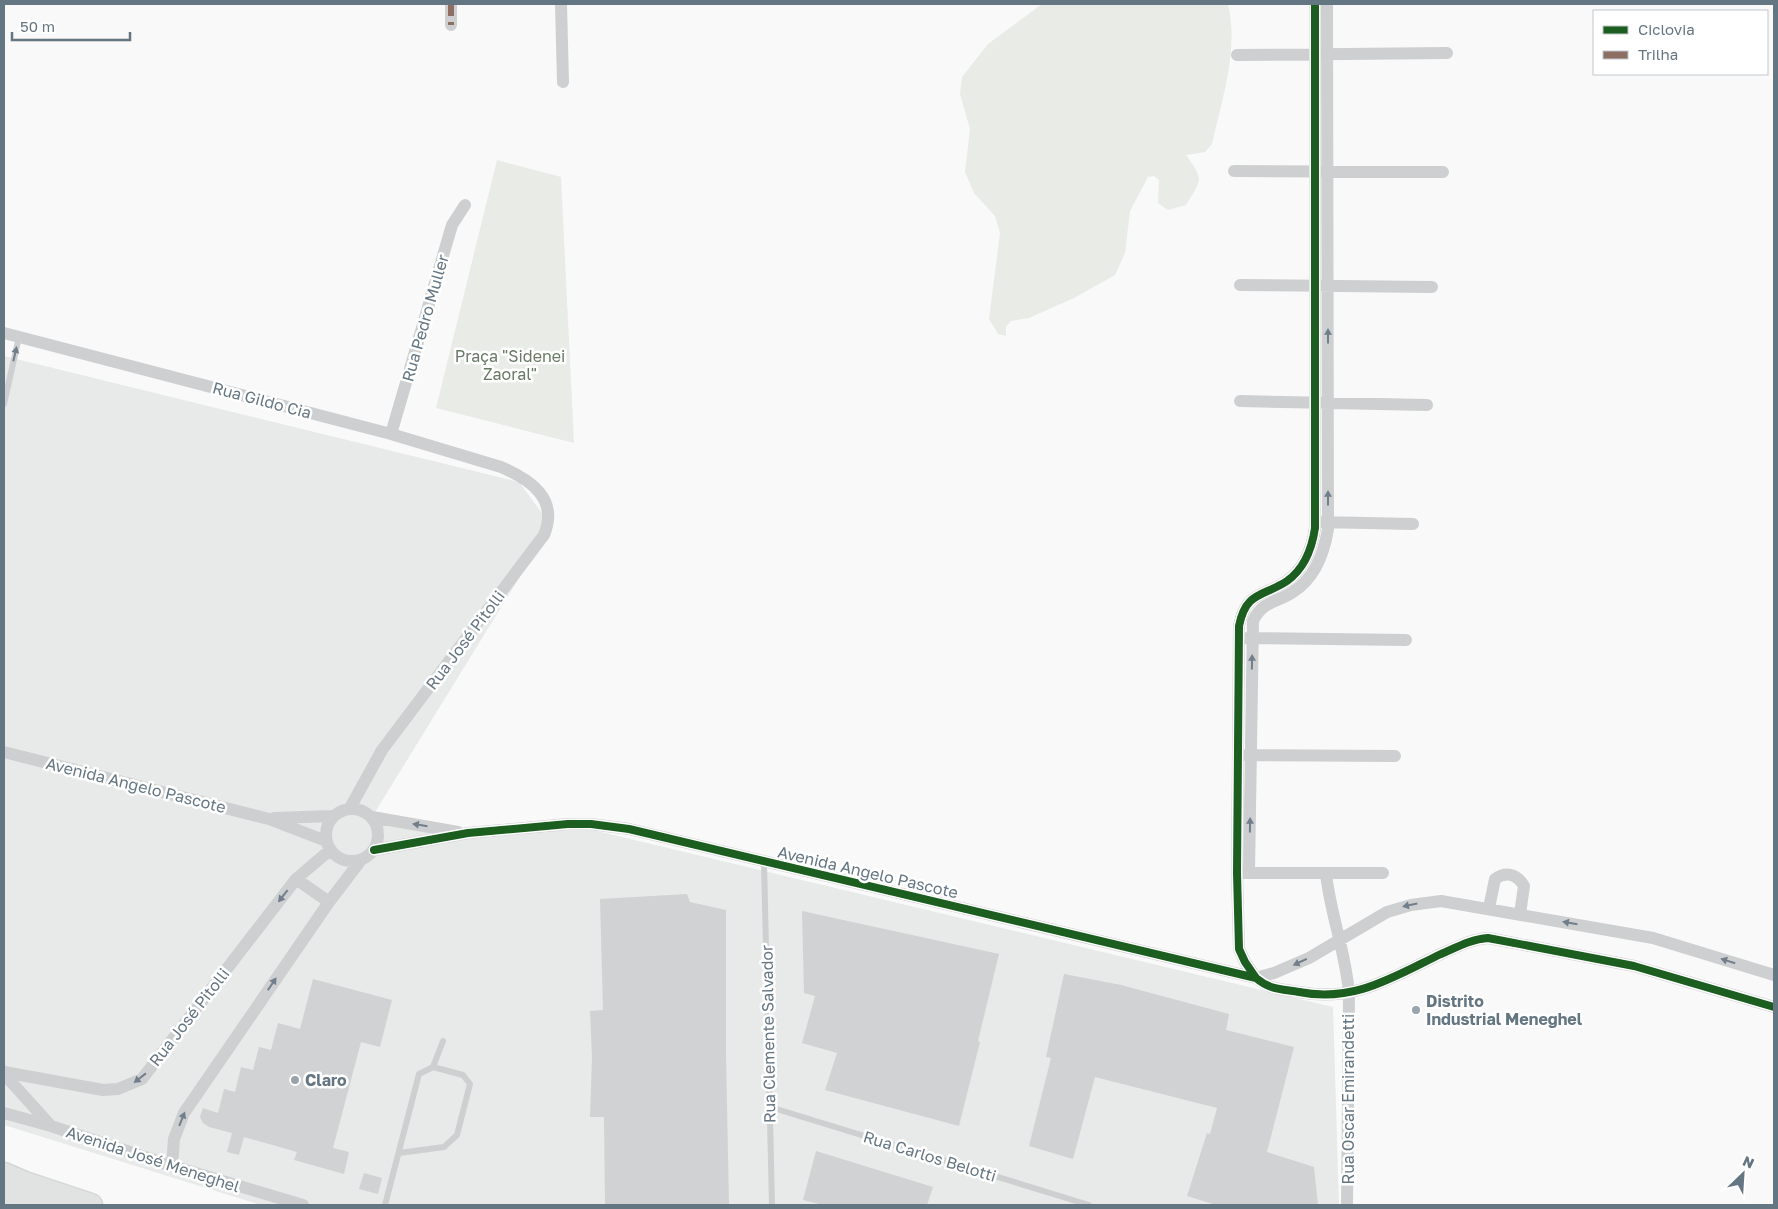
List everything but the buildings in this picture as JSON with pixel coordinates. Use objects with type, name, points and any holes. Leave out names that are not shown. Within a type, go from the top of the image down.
[{"type":"highway","points":[[4,1174],[91,1205]]},
{"type":"highway","points":[[4,1194],[47,1205]]},
{"type":"street","points":[[451,4],[451,25]]},
{"type":"street","points":[[561,4],[563,82]]},
{"type":"street","points":[[1315,4],[1321,54],[1321,522],[1306,559],[1293,576],[1286,582],[1257,595],[1250,602],[1241,618],[1246,638],[1243,873],[1239,949],[1245,962],[1256,978],[1274,973],[1309,958],[1387,912],[1411,904],[1441,901],[1653,938],[1774,975]]},
{"type":"street","points":[[1321,54],[1327,4]]},
{"type":"street","points":[[1237,55],[1447,53]]},
{"type":"street","points":[[1234,171],[1443,172]]},
{"type":"street","name":"Rua Pedro Muller","points":[[391,434],[452,225],[464,206]]},
{"type":"street","points":[[1240,285],[1432,288]]},
{"type":"street","name":"Rua Gildo Cia","points":[[4,334],[391,434],[519,474]]},
{"type":"street","points":[[1240,401],[1427,405]]},
{"type":"street","name":"Rua José Pitolli","points":[[350,808],[382,750],[544,535],[549,523],[550,514],[546,504],[538,491],[519,474]]},
{"type":"street","points":[[1321,522],[1413,524]]},
{"type":"street","points":[[1246,638],[1406,640]]},
{"type":"street","name":"Avenida Angelo Pascote","points":[[4,752],[269,819],[328,845]]},
{"type":"street","points":[[1244,755],[1395,756]]},
{"type":"street","points":[[350,808],[362,810],[372,817],[379,833],[378,842],[369,856],[350,862],[338,858],[328,845],[326,832],[333,816],[350,808]]},
{"type":"street","name":"Avenida Angelo Pascote","points":[[269,819],[333,816]]},
{"type":"street","name":"Avenida Angelo Pascote","points":[[372,817],[468,833]]},
{"type":"street","name":"Avenida Angelo Pascote","points":[[374,850],[468,833],[568,824],[591,824],[629,829],[1256,978],[1266,986],[1314,995],[1349,994],[1379,984],[1468,942],[1488,938],[1634,966],[1774,1007]]},
{"type":"street","name":"Rua José Pitolli","points":[[4,1073],[103,1090],[118,1089],[142,1079],[296,879],[328,845]]},
{"type":"street","points":[[172,1166],[174,1140],[184,1113],[329,902],[361,860]]},
{"type":"street","points":[[1243,873],[1383,872]]},
{"type":"street","name":"Rua Oscar Emirandetti","points":[[1326,873],[1328,895],[1346,964],[1349,994],[1347,1205]]},
{"type":"street","points":[[1489,908],[1495,879],[1509,874],[1518,878],[1524,886],[1520,914]]},
{"type":"street","points":[[296,879],[329,902]]},
{"type":"street","points":[[4,1073],[51,1126]]},
{"type":"street","name":"Avenida José Meneghel","points":[[4,1113],[303,1205]]},
{"type":"lane","points":[[4,404],[19,337]]},
{"type":"lane","name":"Rua Clemente Salvador","points":[[764,862],[772,1205]]},
{"type":"lane","points":[[433,1067],[443,1041]]},
{"type":"lane","points":[[385,1205],[419,1074],[433,1067],[463,1075],[470,1084],[458,1135],[444,1147],[399,1153]]},
{"type":"lane","name":"Rua Carlos Belotti","points":[[770,1107],[1089,1205]]},
{"type":"shaded area","points":[[4,356],[519,482],[547,520],[537,549],[372,817],[468,833],[568,824],[1333,1007],[1339,1205],[261,1205],[4,1125]]},
{"type":"green space","points":[[1042,4],[1228,4],[1232,39],[1228,74],[1212,144],[1205,152],[1186,155],[1196,170],[1199,180],[1186,205],[1168,210],[1158,203],[1159,180],[1154,176],[1148,177],[1130,211],[1125,253],[1115,275],[1074,298],[1029,318],[1011,321],[1006,327],[1006,336],[998,334],[989,319],[1000,233],[995,216],[974,193],[965,172],[970,129],[960,94],[962,77],[988,44]]},
{"type":"green space","name":"Praça \"Sidenei Zaoral\"","points":[[497,160],[561,177],[574,443],[436,408]]},
{"type":"marked path","points":[[451,4],[451,25]]},
{"type":"cycle path","points":[[1256,978],[1239,949],[1237,873],[1239,626],[1246,606],[1251,601],[1287,581],[1303,564],[1312,543],[1315,528],[1315,4]]},
{"type":"cycle path","points":[[374,850],[468,833],[568,824],[591,824],[629,829],[1256,978],[1266,985],[1281,989],[1319,994],[1338,994],[1355,991],[1373,986],[1464,944],[1488,938],[1634,966],[1774,1007]]},
{"type":"place","name":"Distrito Industrial Meneghel","points":[[1416,1010]]},
{"type":"place","name":"Claro","points":[[295,1080]]}]
